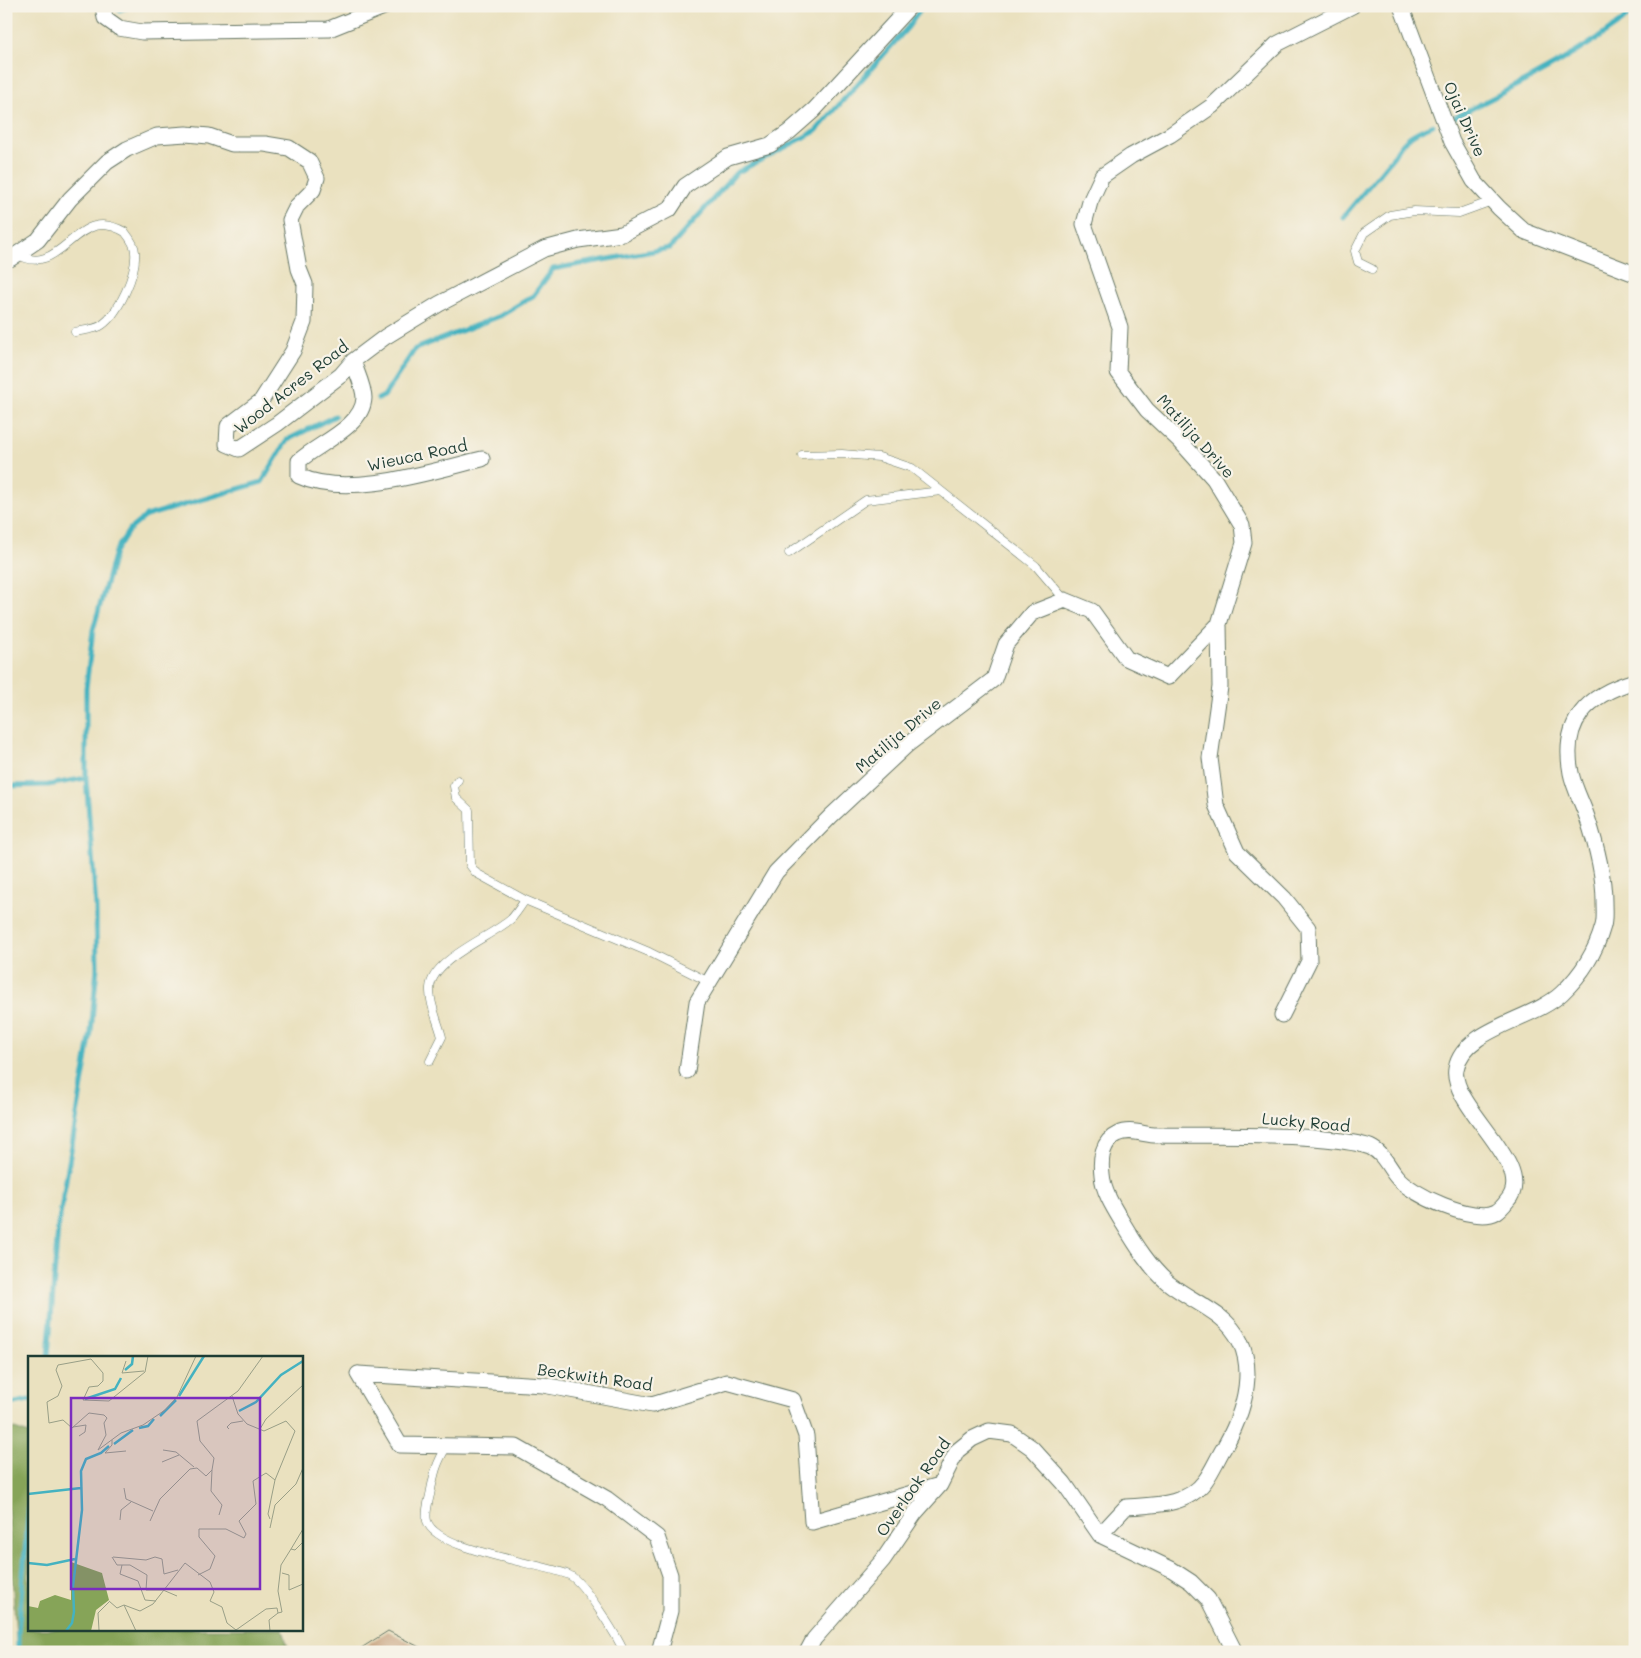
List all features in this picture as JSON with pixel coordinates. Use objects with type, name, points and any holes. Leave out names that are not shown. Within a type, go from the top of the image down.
[{"type":"street","points":[[103,6],[106,18],[119,28],[142,32],[329,29],[386,6]]},
{"type":"street","name":"Wood Acres Road","points":[[12,256],[38,240],[70,199],[107,162],[127,149],[158,136],[186,134],[209,136],[232,144],[265,144],[289,148],[309,161],[316,178],[313,190],[297,206],[290,220],[298,269],[305,284],[304,322],[293,351],[261,401],[228,426],[227,444],[239,449],[277,424],[341,375],[353,361],[385,337],[440,304],[544,248],[578,240],[622,234],[670,209],[685,186],[728,157],[770,145],[790,132],[814,110],[910,6]]},
{"type":"street","name":"Matilija Drive","points":[[688,1071],[697,1002],[776,872],[831,816],[907,745],[994,679],[1006,644],[1032,613],[1064,600],[1092,612],[1126,658],[1168,677],[1219,624],[1244,543],[1242,525],[1214,479],[1147,410],[1118,372],[1120,327],[1084,224],[1090,202],[1102,176],[1131,156],[1170,135],[1212,106],[1278,44],[1352,6]]},
{"type":"street","name":"Ojai Drive","points":[[1401,6],[1452,142],[1474,181],[1492,201],[1524,230],[1635,274]]},
{"type":"street","name":"Wieuca Road","points":[[353,361],[364,398],[360,412],[334,439],[299,461],[299,476],[311,482],[370,484],[482,459]]},
{"type":"street","points":[[1219,624],[1220,687],[1210,758],[1216,805],[1237,852],[1284,898],[1308,928],[1309,961],[1282,1015]]},
{"type":"street","name":"Lucky Road","points":[[1100,1535],[1126,1507],[1168,1504],[1194,1492],[1205,1482],[1230,1437],[1246,1392],[1248,1368],[1237,1332],[1219,1316],[1167,1282],[1142,1254],[1114,1210],[1102,1179],[1101,1155],[1105,1146],[1114,1135],[1127,1131],[1150,1135],[1280,1135],[1341,1140],[1373,1148],[1390,1165],[1397,1178],[1428,1199],[1464,1212],[1483,1216],[1496,1212],[1513,1195],[1514,1181],[1500,1146],[1459,1093],[1456,1070],[1466,1048],[1484,1033],[1519,1020],[1560,995],[1585,966],[1604,923],[1604,890],[1600,861],[1587,816],[1571,776],[1568,742],[1575,719],[1580,711],[1599,697],[1621,685],[1635,681]]},
{"type":"street","name":"Beckwith Road","points":[[448,1446],[400,1445],[358,1374],[543,1385],[652,1405],[726,1382],[794,1400],[806,1436],[812,1522],[940,1485]]},
{"type":"street","name":"Overlook Road","points":[[807,1652],[814,1639],[884,1560],[915,1513],[940,1485],[957,1451],[972,1439],[989,1431],[1012,1434],[1032,1448],[1064,1483],[1100,1535],[1171,1569],[1191,1582],[1208,1599],[1235,1652]]},
{"type":"street","points":[[448,1446],[516,1446],[607,1499],[658,1537],[670,1575],[670,1611],[659,1652]]},
{"type":"lane","points":[[1372,269],[1358,262],[1354,251],[1364,234],[1390,215],[1414,211],[1459,213],[1492,201]]},
{"type":"lane","points":[[12,256],[26,260],[40,259],[63,248],[94,226],[106,225],[125,232],[136,252],[122,300],[112,316],[100,326],[76,332]]},
{"type":"lane","points":[[802,455],[842,454],[880,457],[912,468],[1036,566],[1064,600]]},
{"type":"lane","points":[[789,553],[866,500],[941,491]]},
{"type":"lane","points":[[458,780],[454,786],[456,798],[469,810],[470,865],[476,873],[525,900],[649,952],[709,982]]},
{"type":"lane","points":[[430,1061],[442,1036],[430,995],[430,985],[437,972],[458,954],[511,919],[525,900]]},
{"type":"lane","points":[[448,1446],[436,1465],[428,1503],[427,1522],[433,1531],[477,1552],[571,1576],[583,1588],[618,1637],[624,1652]]},
{"type":"green space","points":[[6,1426],[28,1434],[28,1630],[283,1630],[289,1652],[17,1652],[6,1482]]},
{"type":"building","points":[[388,1631],[429,1652],[355,1652]]},
{"type":"waterway","points":[[120,10],[131,6]]},
{"type":"waterway","points":[[378,399],[384,396],[415,349],[500,316],[533,296],[553,269],[670,248],[736,173],[816,131],[908,27],[923,6]]},
{"type":"waterway","points":[[1455,117],[1525,81],[1593,42],[1635,11]]},
{"type":"waterway","points":[[1343,217],[1401,145],[1415,133],[1433,125]]},
{"type":"waterway","points":[[48,1356],[58,1227],[91,1032],[97,968],[96,907],[86,778],[86,688],[93,630],[115,552],[129,530],[146,516],[262,482],[287,440],[335,416]]},
{"type":"waterway","points":[[6,786],[48,785],[86,778]]},
{"type":"waterway","points":[[6,1405],[28,1400]]},
{"type":"waterway","points":[[18,1652],[28,1518]]}]
